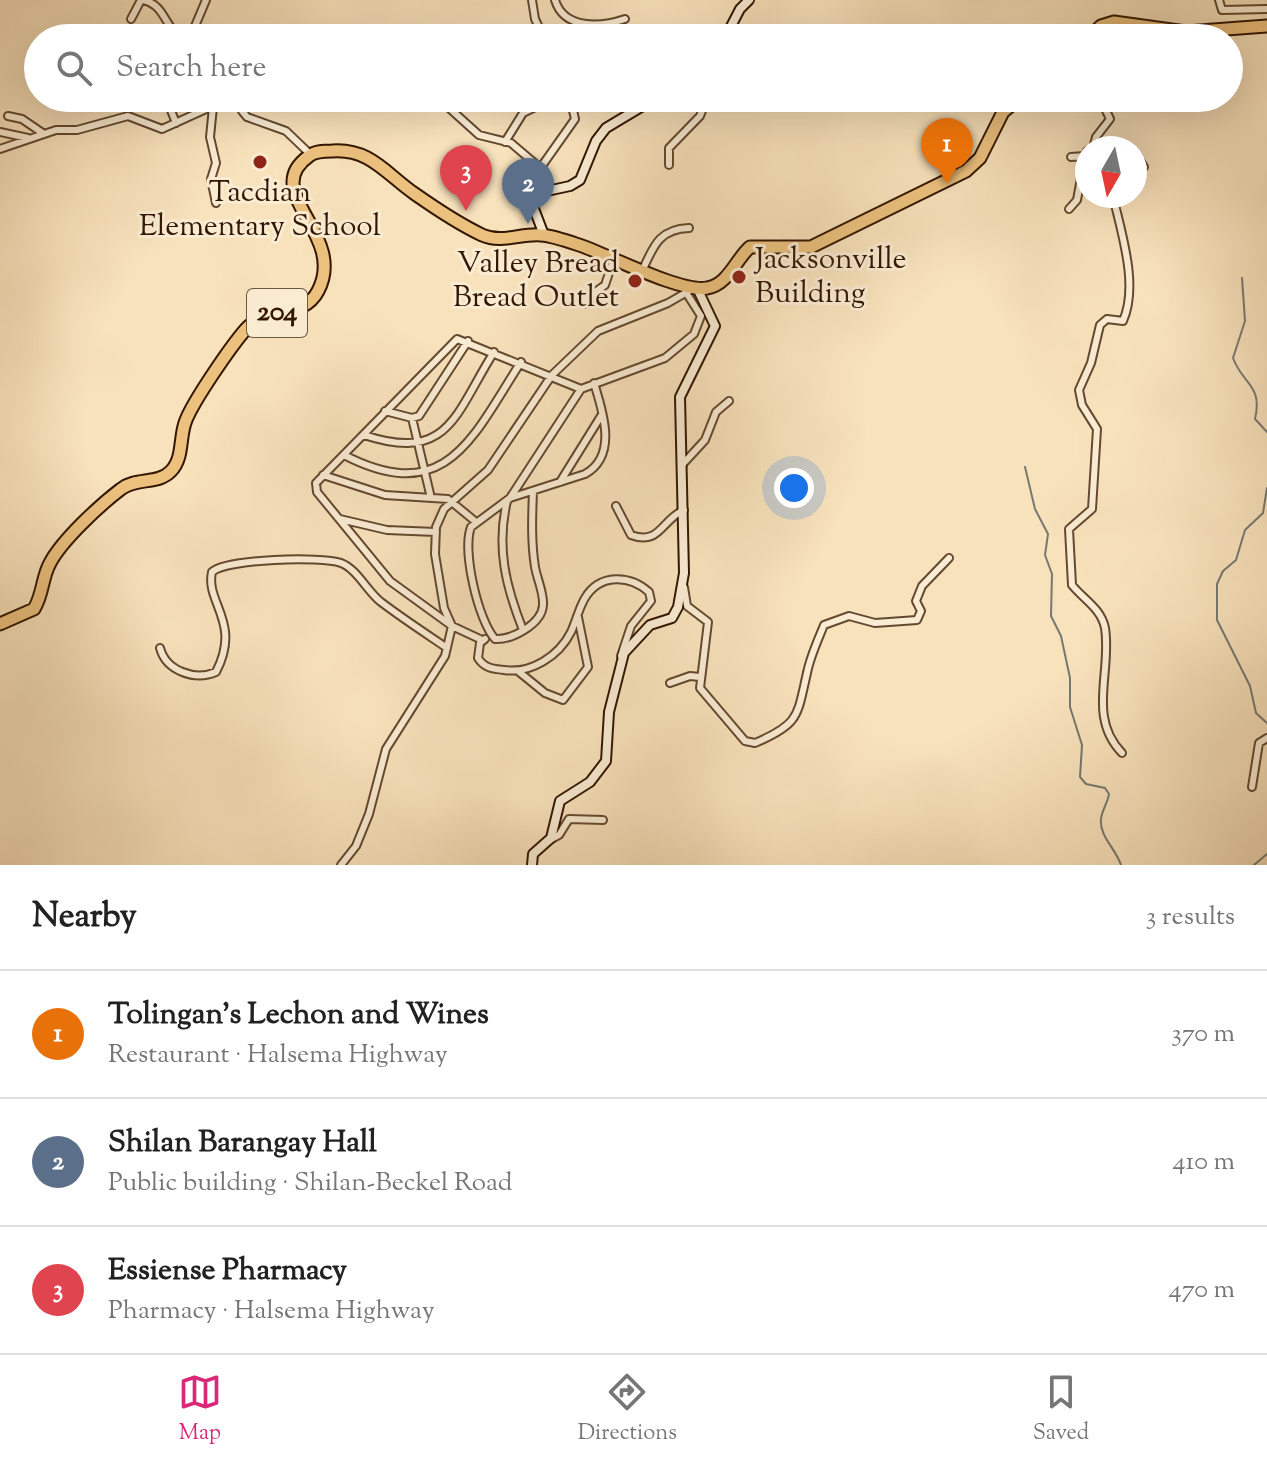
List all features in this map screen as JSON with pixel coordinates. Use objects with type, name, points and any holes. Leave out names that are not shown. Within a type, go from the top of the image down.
[{"type":"highway","points":[[1108,24],[1128,24]]},
{"type":"highway","points":[[1243,28],[1267,26]]},
{"type":"highway","points":[[311,155],[341,150],[367,156],[415,194],[486,236],[504,239],[544,235],[614,258],[693,290],[719,284],[750,247],[811,247],[972,168],[1003,112]]},
{"type":"highway","name":"204","points":[[0,624],[34,609],[50,562],[119,490],[132,482],[159,478],[172,471],[178,460],[186,419],[247,328],[266,315],[300,308],[317,294],[325,253],[320,239],[294,198],[292,184],[294,172],[311,155]]},
{"type":"street","points":[[131,19],[142,0],[156,5],[168,24]]},
{"type":"street","points":[[196,24],[206,0]]},
{"type":"street","points":[[532,0],[537,24]]},
{"type":"street","points":[[555,0],[561,13],[581,23],[591,24]]},
{"type":"street","points":[[734,24],[749,0]]},
{"type":"street","points":[[1219,0],[1222,10],[1267,9]]},
{"type":"street","points":[[605,24],[625,19]]},
{"type":"street","points":[[172,112],[176,123]]},
{"type":"street","points":[[0,149],[44,134],[77,130],[128,116],[157,129],[201,112]]},
{"type":"street","points":[[212,112],[210,137],[216,163],[211,179],[216,203]]},
{"type":"street","points":[[244,112],[247,117],[286,131],[311,155]]},
{"type":"street","points":[[454,112],[479,135],[505,142],[524,153],[539,170]]},
{"type":"street","points":[[505,142],[525,112]]},
{"type":"street","points":[[544,235],[529,189],[575,119],[573,112]]},
{"type":"street","points":[[531,201],[535,192],[570,186],[580,180],[596,141],[606,128],[633,112]]},
{"type":"street","points":[[669,165],[669,148],[702,112]]},
{"type":"street","points":[[1097,136],[1110,119],[1107,112]]},
{"type":"street","points":[[8,116],[22,119],[44,134]]},
{"type":"street","points":[[0,132],[32,139]]},
{"type":"street","points":[[1071,157],[1075,156]]},
{"type":"street","points":[[1069,209],[1075,202]]},
{"type":"street","points":[[1116,208],[1125,238],[1128,301],[1123,321],[1107,319],[1098,329],[1091,363],[1079,386],[1082,405],[1097,429],[1092,509],[1072,526],[1068,540],[1072,585],[1091,602],[1105,627],[1103,715],[1109,739],[1122,753]]},
{"type":"street","points":[[643,269],[660,236],[669,230],[689,228]]},
{"type":"street","points":[[585,304],[587,298],[605,285],[614,258]]},
{"type":"street","points":[[341,865],[356,846],[369,814],[386,749],[440,669],[447,648],[452,626],[439,583],[436,532],[439,517],[450,500],[488,470],[552,375],[600,330],[693,290]]},
{"type":"street","points":[[523,630],[506,582],[502,556],[509,499],[581,389],[656,363],[686,342],[698,327],[701,316],[693,290]]},
{"type":"street","points":[[693,290],[715,326],[681,391],[683,583],[687,606],[708,622],[700,677],[703,694],[715,702],[745,741],[757,743],[798,713],[807,672],[824,625],[849,616],[875,623],[917,620],[921,611],[916,601],[919,591],[949,558]]},
{"type":"street","points":[[533,491],[533,552],[543,606],[538,617],[523,630],[504,639],[492,637],[482,640],[452,626],[386,578],[315,487],[323,475],[455,339],[521,362],[581,389]]},
{"type":"street","points":[[385,411],[412,418],[424,410],[468,341]]},
{"type":"street","points":[[364,435],[387,443],[418,445],[432,440],[447,426],[494,352]]},
{"type":"street","points":[[344,455],[391,470],[424,472],[457,456],[521,362]]},
{"type":"street","points":[[492,637],[477,600],[469,533],[476,522],[509,499],[590,471],[601,460],[606,440],[594,383]]},
{"type":"street","points":[[682,465],[705,440],[716,412],[729,401]]},
{"type":"street","points":[[560,482],[601,416]]},
{"type":"street","points":[[412,418],[431,498]]},
{"type":"street","points":[[323,475],[385,495],[450,500],[476,522]]},
{"type":"street","points":[[616,506],[631,535],[649,538],[659,534],[671,517],[684,510]]},
{"type":"street","points":[[340,519],[387,530],[436,532]]},
{"type":"street","points":[[160,648],[165,663],[173,668],[203,676],[216,672],[227,626],[211,581],[212,572],[230,563],[333,561],[347,566],[379,600],[447,648]]},
{"type":"street","points":[[482,640],[478,653],[481,663],[500,670],[518,671],[549,658],[570,634],[591,591],[608,580],[630,580],[649,592],[650,607],[631,626],[622,644],[608,718],[606,761],[590,782],[560,801],[550,840]]},
{"type":"street","points":[[620,660],[650,625],[675,614],[683,583]]},
{"type":"street","points":[[518,671],[548,695],[563,700],[569,697],[589,664],[578,614]]},
{"type":"street","points":[[670,683],[690,676],[700,677]]},
{"type":"street","points":[[1252,787],[1256,749],[1261,739],[1267,738]]},
{"type":"street","points":[[532,865],[533,854],[559,835],[569,819],[603,820]]},
{"type":"waterway","points":[[1242,278],[1245,321],[1233,358],[1254,392],[1257,408],[1255,419],[1267,432]]},
{"type":"waterway","points":[[1025,467],[1035,509],[1048,534],[1045,555],[1052,574],[1051,616],[1061,636],[1070,678],[1070,707],[1082,745],[1080,777],[1086,784],[1105,788],[1109,794],[1101,825],[1121,865]]},
{"type":"waterway","points":[[1267,488],[1263,513],[1245,530],[1236,560],[1223,571],[1217,584],[1217,620],[1250,686],[1256,713],[1267,723]]},
{"type":"waterway","points":[[1254,865],[1267,854]]},
{"type":"place","name":"Tacdian Elementary School","points":[[260,162]]},
{"type":"place","name":"Tolingan's Lechon and Wines","points":[[947,184]]},
{"type":"place","name":"Essiense Pharmacy","points":[[466,211]]},
{"type":"place","name":"Shilan Barangay Hall","points":[[528,224]]},
{"type":"place","name":"Jacksonville Building","points":[[739,277]]},
{"type":"place","name":"Valley Bread Bread Outlet","points":[[635,281]]}]
